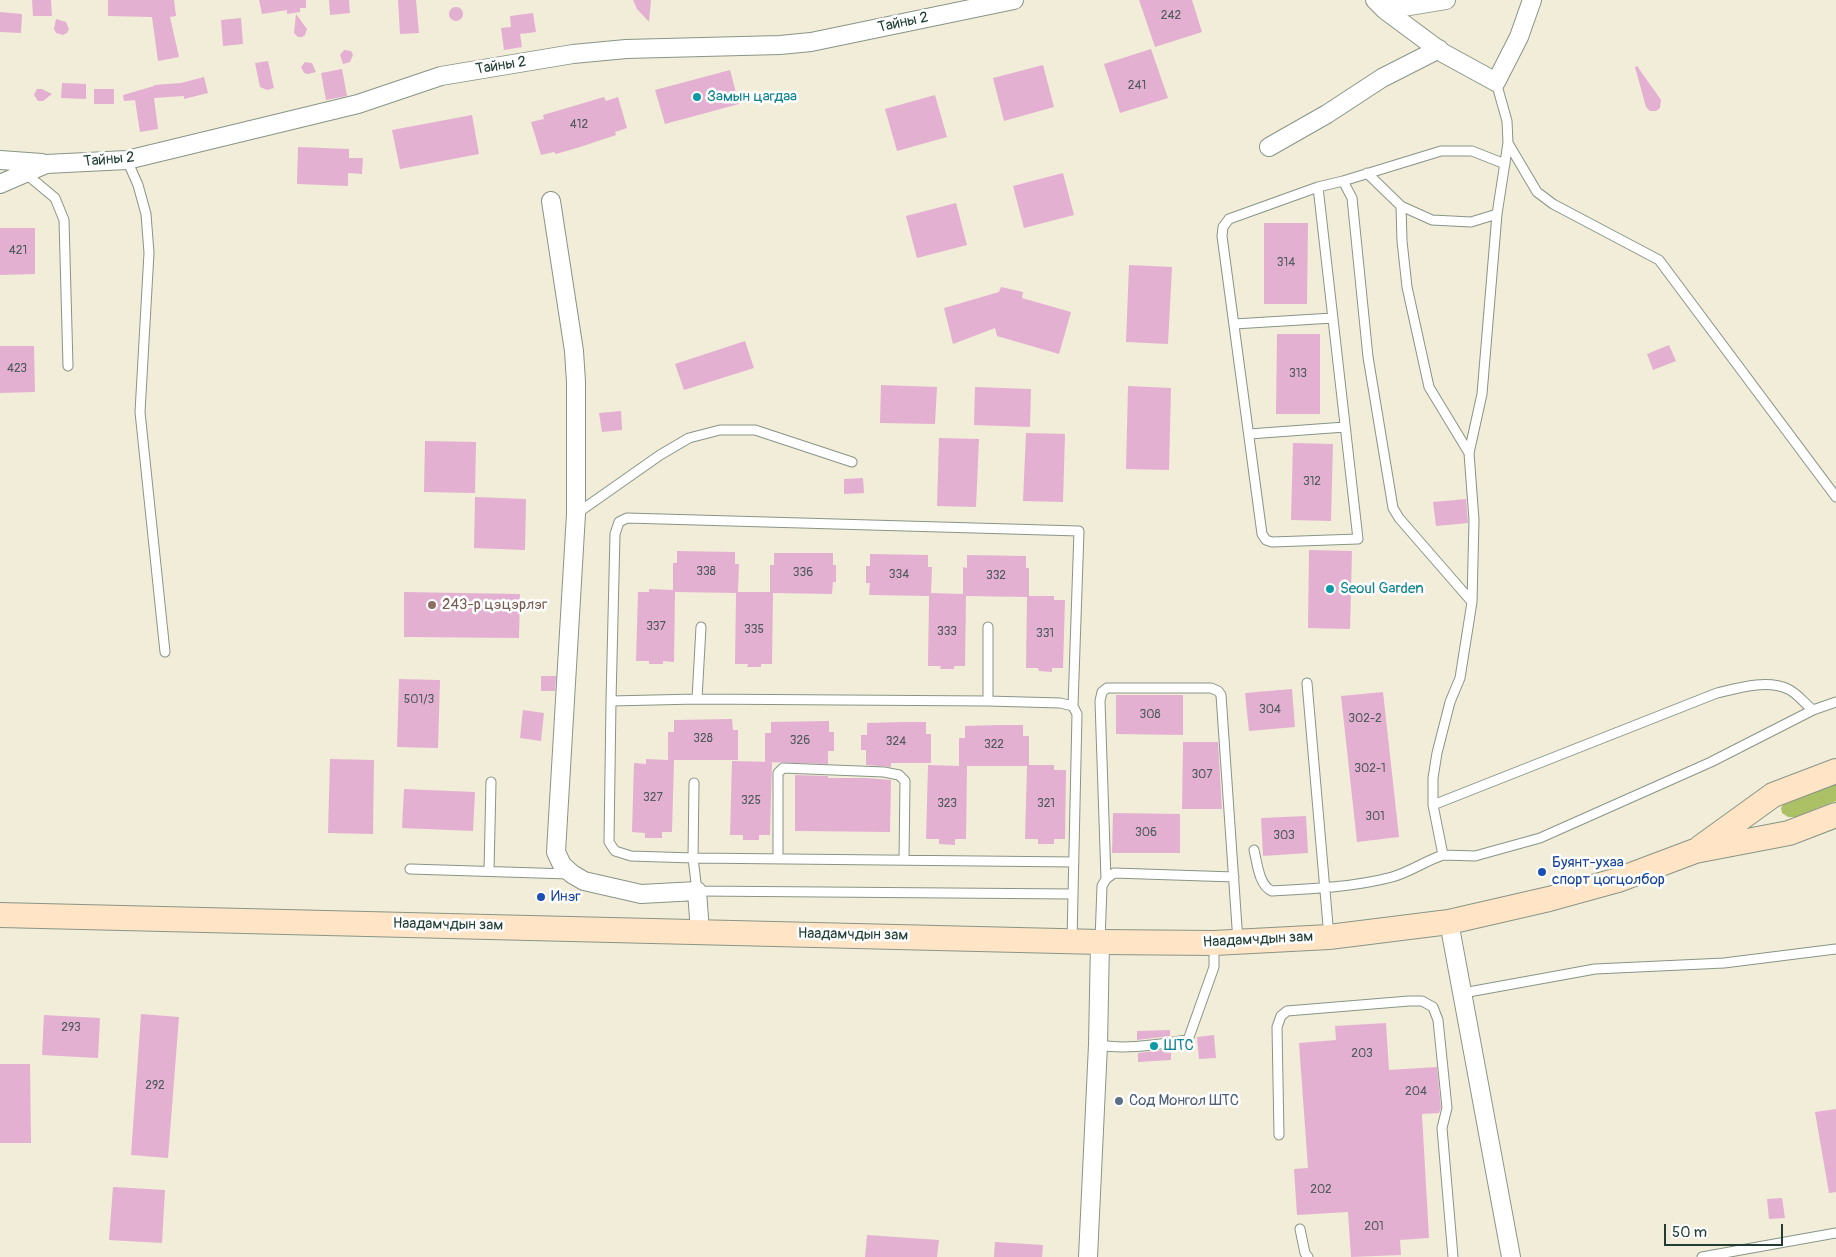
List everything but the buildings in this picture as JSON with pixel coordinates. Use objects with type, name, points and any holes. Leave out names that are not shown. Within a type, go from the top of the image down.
[{"type":"main road","name":"Наадамчдын зам","points":[[1695,850],[1774,795],[1836,771]]},
{"type":"main road","name":"Наадамчдын зам","points":[[0,915],[1100,942],[1238,942],[1328,937],[1449,922],[1549,899],[1609,882],[1695,850],[1789,833],[1836,815]]},
{"type":"street","name":"Тайны 2","points":[[0,184],[46,164],[127,160],[358,104],[441,76],[573,54],[612,50],[684,46],[780,45],[811,42],[1014,0]]},
{"type":"street","points":[[1380,5],[1446,0]]},
{"type":"street","points":[[1380,5],[1459,63],[1496,82],[1519,37],[1532,0]]},
{"type":"street","points":[[1269,147],[1326,114],[1382,78],[1439,49]]},
{"type":"street","points":[[0,160],[46,164]]},
{"type":"street","points":[[552,201],[574,351],[576,514],[556,852],[562,865],[584,881],[641,894],[697,891],[700,932]]},
{"type":"street","points":[[1449,922],[1511,1257]]},
{"type":"street","points":[[1088,1257],[1098,1045],[1100,942]]},
{"type":"lane","points":[[1443,856],[1433,805],[1433,778],[1437,753],[1450,702],[1460,678],[1472,602],[1474,520],[1469,453],[1482,394],[1497,214],[1508,143],[1507,121],[1496,82]]},
{"type":"lane","points":[[1508,143],[1536,192],[1553,204],[1659,260],[1836,497]]},
{"type":"lane","points":[[1318,187],[1358,539],[1272,542],[1266,540],[1262,534],[1222,236],[1223,227],[1228,220],[1318,187],[1441,151],[1472,152],[1505,164]]},
{"type":"lane","points":[[127,160],[138,185],[146,214],[149,253],[140,412],[165,652]]},
{"type":"lane","points":[[25,173],[55,198],[64,220],[68,366]]},
{"type":"lane","points":[[1367,173],[1401,206],[1432,220],[1471,222],[1497,214]]},
{"type":"lane","points":[[1343,181],[1352,198],[1368,357],[1393,508],[1399,518],[1472,602]]},
{"type":"lane","points":[[1401,206],[1402,241],[1407,287],[1429,387],[1469,453]]},
{"type":"lane","points":[[1234,324],[1333,318]]},
{"type":"lane","points":[[1249,434],[1346,428]]},
{"type":"lane","points":[[576,514],[660,455],[689,438],[720,430],[755,430],[852,462]]},
{"type":"lane","points":[[1072,941],[1074,862],[1077,714],[1073,706],[1079,531],[627,518],[619,522],[615,534],[611,701],[610,842],[615,851],[630,856],[693,858],[1074,862]]},
{"type":"lane","points":[[697,698],[701,627]]},
{"type":"lane","points":[[988,627],[988,701]]},
{"type":"lane","points":[[1307,683],[1328,937]]},
{"type":"lane","points":[[1433,805],[1717,693],[1745,686],[1774,686],[1789,689],[1813,710]]},
{"type":"lane","points":[[1106,879],[1100,701],[1102,692],[1107,688],[1211,688],[1218,691],[1221,695],[1238,942]]},
{"type":"lane","points":[[611,701],[697,698],[988,701],[1060,703],[1073,706]]},
{"type":"lane","points":[[1254,850],[1264,883],[1272,891],[1325,888],[1390,878],[1405,873],[1425,861],[1443,856],[1475,856],[1540,838],[1711,762],[1813,710],[1836,702]]},
{"type":"lane","points":[[778,858],[778,772],[783,768],[884,772],[899,775],[905,781],[904,860]]},
{"type":"lane","points":[[489,871],[491,782]]},
{"type":"lane","points":[[694,783],[693,858],[697,891],[1073,894]]},
{"type":"lane","points":[[410,870],[572,874]]},
{"type":"lane","points":[[1100,942],[1102,886],[1106,879],[1114,873],[1234,877]]},
{"type":"lane","points":[[1098,1045],[1113,1047],[1154,1045],[1188,1040],[1214,968],[1214,943]]},
{"type":"lane","points":[[1463,993],[1595,970],[1724,963],[1836,949]]},
{"type":"lane","points":[[1279,1134],[1277,1027],[1281,1016],[1287,1011],[1409,1001],[1422,1001],[1433,1006],[1438,1020],[1447,1108],[1442,1128],[1453,1257]]},
{"type":"lane","points":[[1300,1229],[1305,1253],[1308,1257]]},
{"type":"lane","points":[[1702,1257],[1753,1252],[1836,1233]]},
{"type":"green space","points":[[1836,783],[1836,801],[1795,817],[1788,817],[1782,813],[1781,808],[1784,803]]},
{"type":"place","name":"Замын цагдаа","points":[[697,97]]},
{"type":"place","name":"Seoul Garden","points":[[1330,589]]},
{"type":"place","name":"243-р цэцэрлэг","points":[[432,605]]},
{"type":"place","name":"Буянт-ухаа спорт цогцолбор","points":[[1542,872]]},
{"type":"place","name":"Инэг","points":[[541,897]]},
{"type":"place","name":"ШТС","points":[[1154,1046]]},
{"type":"place","name":"Сод Монгол ШТС","points":[[1119,1101]]}]
